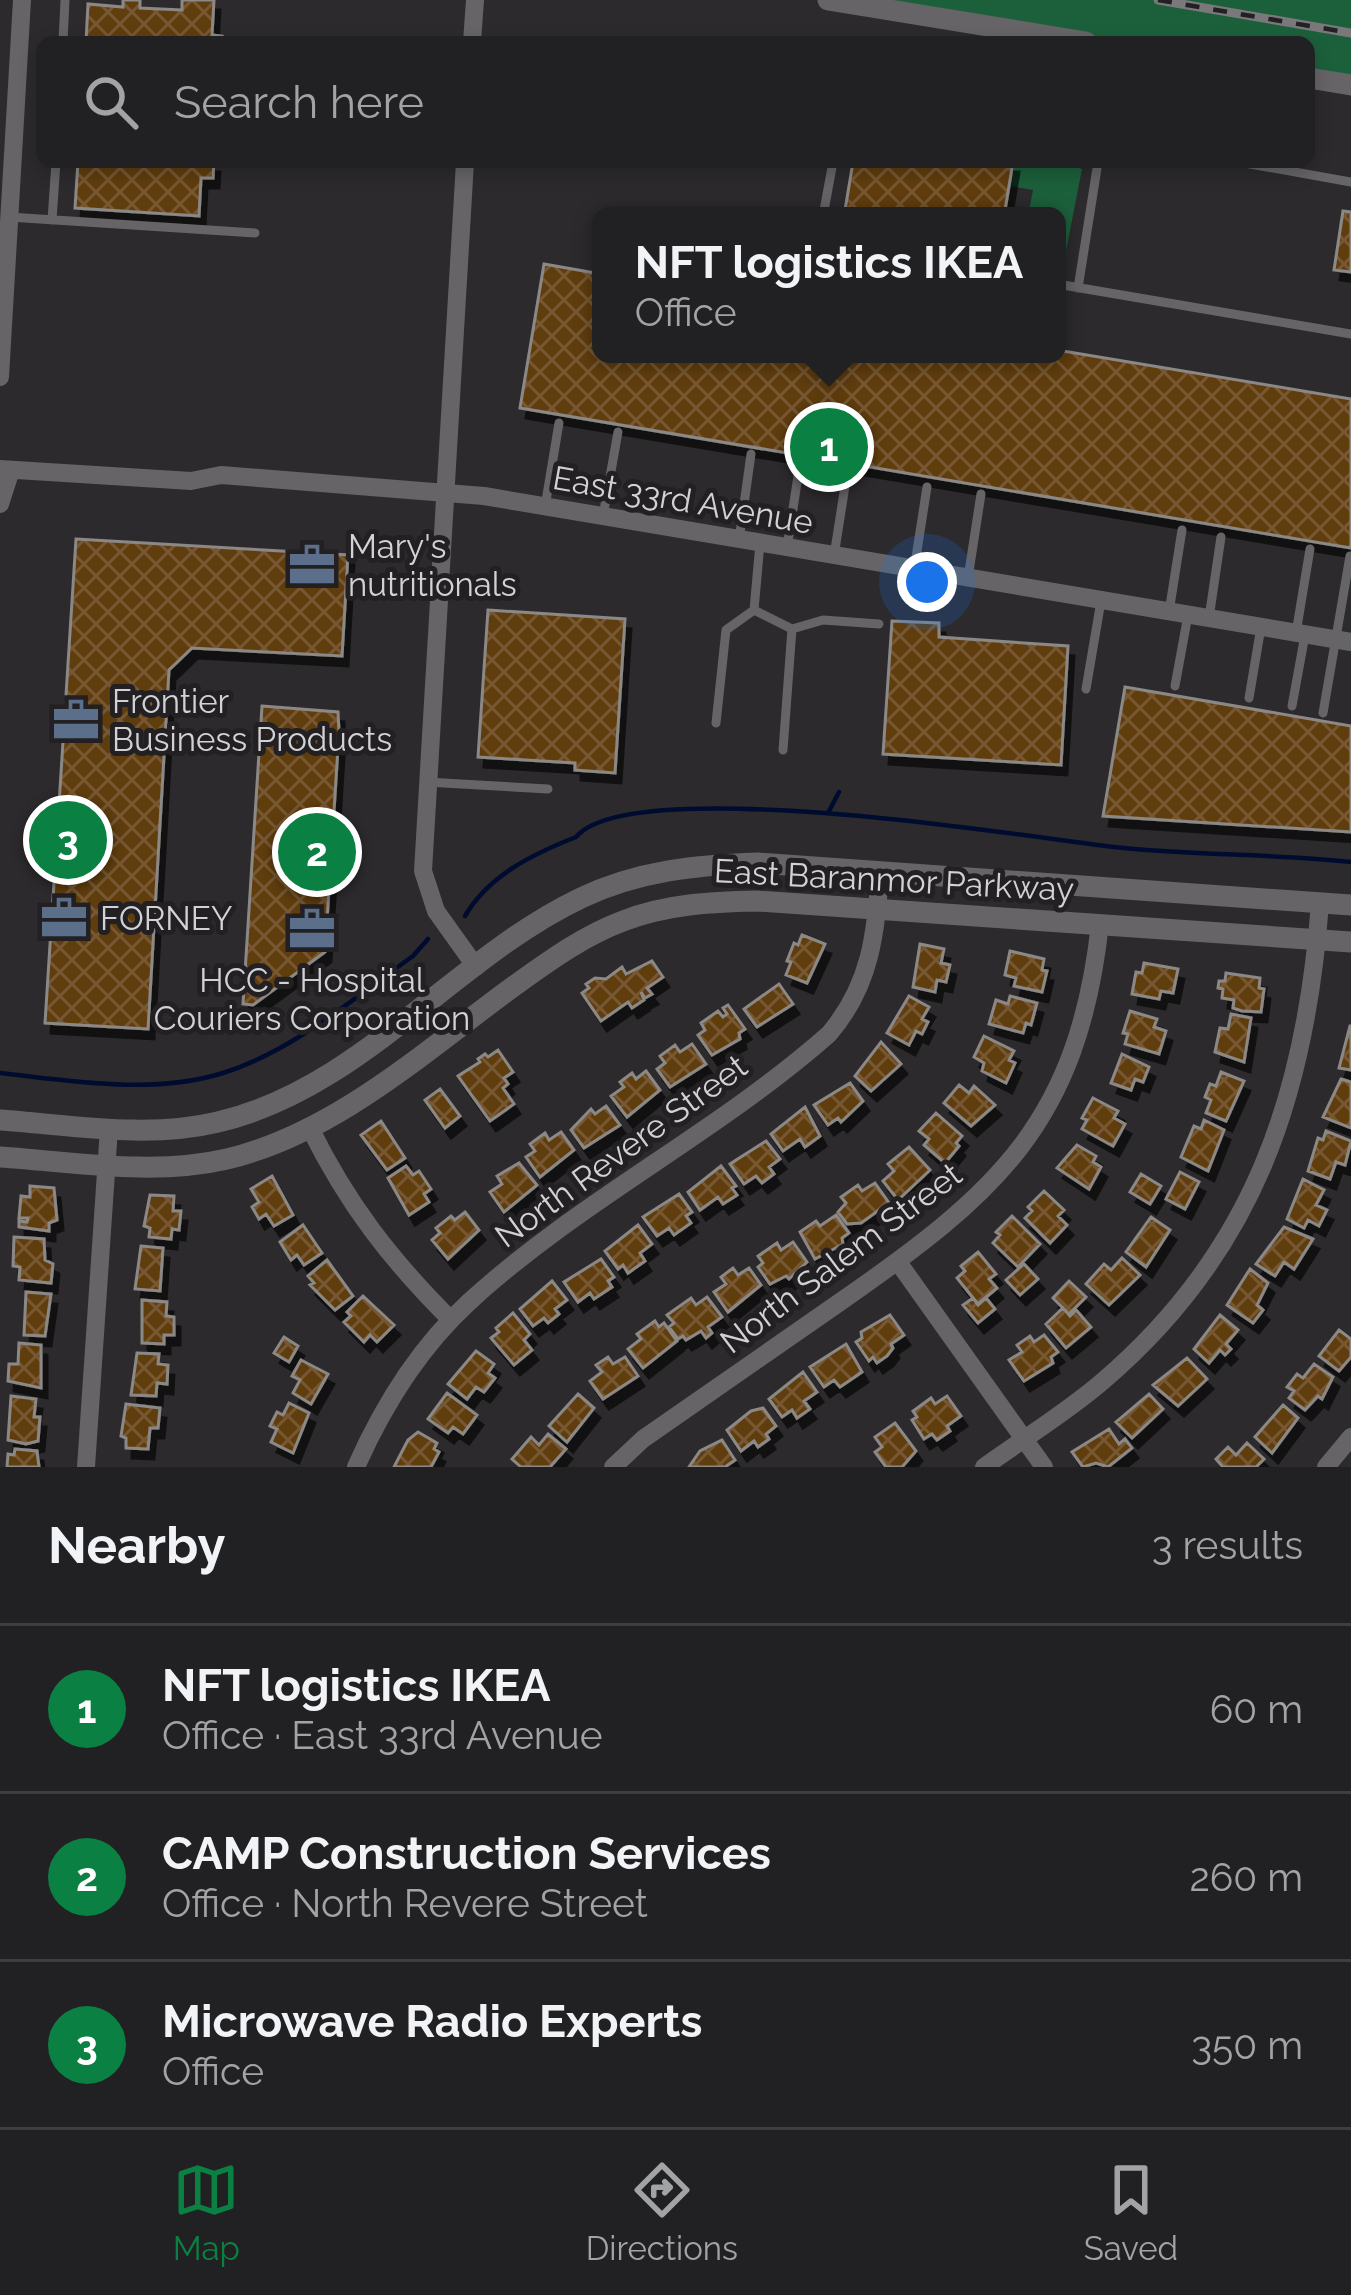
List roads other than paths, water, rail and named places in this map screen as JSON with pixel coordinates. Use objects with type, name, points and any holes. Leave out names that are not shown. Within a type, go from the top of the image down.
[{"type":"street","points":[[0,377],[22,0]]},
{"type":"street","points":[[472,36],[475,0]]},
{"type":"street","points":[[828,0],[1049,36]]},
{"type":"street","points":[[1315,79],[1351,85]]},
{"type":"street","points":[[464,168],[442,490],[424,882],[436,911],[476,968]]},
{"type":"street","points":[[0,504],[6,470]]},
{"type":"street","name":"East 33rd Avenue","points":[[6,470],[191,481],[221,475],[442,490],[1344,641]]},
{"type":"street","name":"East Baranmor Parkway","points":[[0,1120],[109,1128],[192,1126],[272,1104],[345,1062],[560,909],[612,885],[681,868],[758,863],[1351,905]]},
{"type":"street","name":"North Revere Street","points":[[356,1467],[386,1406],[452,1320],[550,1238],[829,1034],[868,971],[880,871]]},
{"type":"street","name":"East Baranmor Parkway","points":[[0,1157],[161,1166],[227,1159],[310,1128],[367,1093],[561,952],[624,920],[672,907],[718,902],[878,908],[1351,942]]},
{"type":"street","points":[[984,1467],[1080,1400],[1127,1358],[1176,1306],[1236,1222],[1268,1158],[1292,1089],[1306,1031],[1320,903]]},
{"type":"street","name":"North Salem Street","points":[[613,1467],[643,1438],[898,1262],[987,1187],[1017,1153],[1067,1069],[1082,1027],[1100,924]]},
{"type":"street","points":[[86,1467],[109,1128]]},
{"type":"street","points":[[310,1128],[357,1215],[403,1272],[452,1320]]},
{"type":"street","points":[[898,1262],[1044,1467]]},
{"type":"street","points":[[1326,1467],[1351,1438]]},
{"type":"lane","points":[[62,36],[65,0]]},
{"type":"lane","points":[[52,220],[56,168]]},
{"type":"lane","points":[[826,207],[832,168]]},
{"type":"lane","points":[[1078,288],[1097,168]]},
{"type":"lane","points":[[1273,168],[1351,182]]},
{"type":"lane","points":[[9,217],[255,233]]},
{"type":"lane","points":[[1066,286],[1351,334]]},
{"type":"lane","points":[[545,507],[560,423]]},
{"type":"lane","points":[[603,516],[618,433]]},
{"type":"lane","points":[[739,540],[751,454]]},
{"type":"lane","points":[[787,548],[800,463]]},
{"type":"lane","points":[[834,556],[847,473]]},
{"type":"lane","points":[[914,570],[927,487]]},
{"type":"lane","points":[[968,578],[981,494]]},
{"type":"lane","points":[[1182,530],[1188,615]]},
{"type":"lane","points":[[1175,686],[1188,615],[1221,537]]},
{"type":"lane","points":[[716,723],[726,630],[754,610],[760,543]]},
{"type":"lane","points":[[1292,706],[1310,549]]},
{"type":"lane","points":[[1323,713],[1344,641],[1350,556]]},
{"type":"lane","points":[[1086,689],[1101,601]]},
{"type":"lane","points":[[754,610],[792,629],[823,620],[879,624]]},
{"type":"lane","points":[[1249,698],[1261,627]]},
{"type":"lane","points":[[783,750],[792,629]]},
{"type":"lane","points":[[426,782],[548,790]]},
{"type":"waterway","points":[[828,813],[839,792]]},
{"type":"waterway","points":[[465,916],[499,877],[528,859],[610,819],[669,810],[827,813],[1136,849],[1351,862]]},
{"type":"waterway","points":[[0,1073],[140,1085],[223,1073],[274,1051],[322,1022],[413,956],[428,939]]},
{"type":"railway","points":[[1158,0],[1351,33]]},
{"type":"place","name":"NFT logistics IKEA","points":[[829,447]]},
{"type":"place","name":"Mary's nutritionals","points":[[312,565]]},
{"type":"place","name":"Frontier Business Products","points":[[76,720]]},
{"type":"place","name":"Microwave Radio Experts","points":[[68,840]]},
{"type":"place","name":"CAMP Construction Services","points":[[317,852]]},
{"type":"place","name":"FORNEY","points":[[64,918]]},
{"type":"place","name":"HCC - Hospital Couriers Corporation","points":[[312,929]]}]
